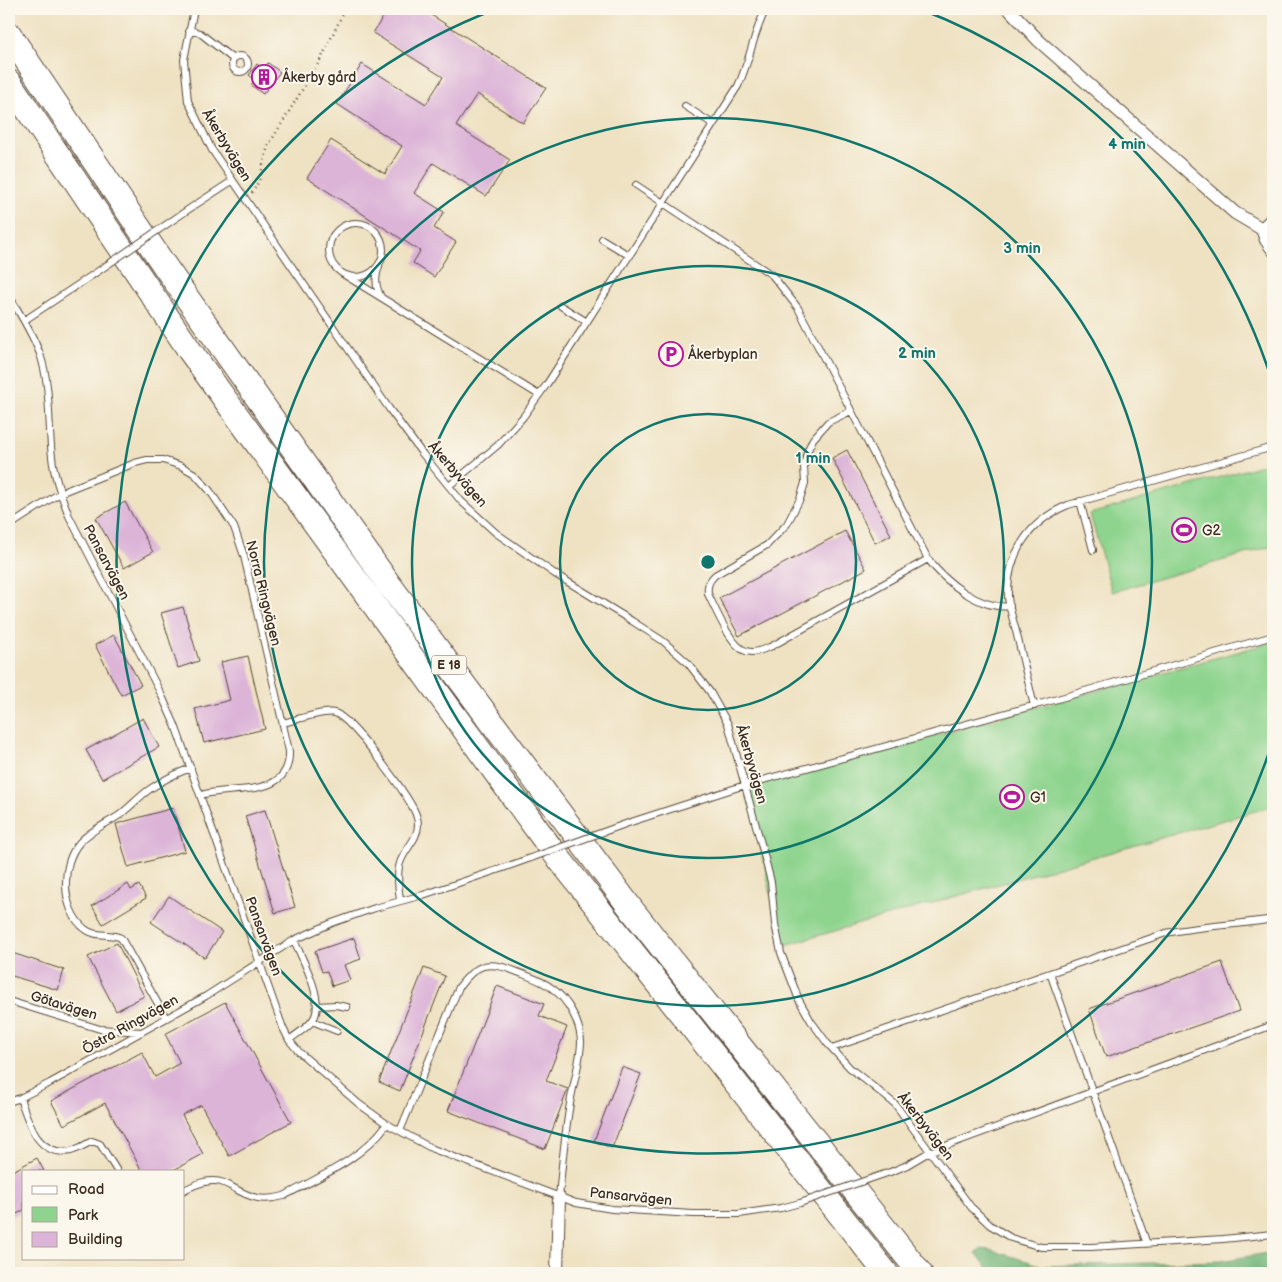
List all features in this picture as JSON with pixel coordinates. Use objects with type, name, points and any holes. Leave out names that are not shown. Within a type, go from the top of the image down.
[{"type":"highway","name":"E 18","points":[[9,34],[166,268],[388,583],[632,910],[920,1273]]},
{"type":"highway","name":"E 18","points":[[9,82],[190,351],[549,846],[886,1273]]},
{"type":"street","points":[[1009,9],[1038,40],[1169,156],[1235,213],[1262,229],[1266,240],[1273,250]]},
{"type":"street","points":[[1262,229],[1273,218]]},
{"type":"street","points":[[557,1273],[559,1196]]},
{"type":"lane","name":"Åkerbyvägen","points":[[194,9],[184,60],[188,101],[212,150],[232,181],[390,410],[421,452],[462,501],[496,533],[555,574],[663,641],[688,662],[710,692],[728,724],[770,882],[781,953],[799,1000],[811,1021],[850,1068],[895,1104],[971,1207],[990,1225],[1011,1238],[1041,1247],[1091,1247],[1223,1240],[1273,1234]]},
{"type":"lane","points":[[449,486],[474,467],[523,417],[630,256],[745,73],[754,37],[765,11],[758,9]]},
{"type":"lane","points":[[189,30],[200,33],[233,59]]},
{"type":"lane","points":[[685,106],[713,124]]},
{"type":"lane","points":[[24,320],[232,181]]},
{"type":"lane","points":[[636,184],[772,275],[798,308],[928,559],[939,574],[982,602],[1000,608],[1010,606]]},
{"type":"lane","points":[[382,298],[377,289],[376,282],[383,253],[383,245],[379,236],[374,230],[364,224],[352,224],[340,228],[330,244],[330,256],[335,268],[343,274],[538,395]]},
{"type":"lane","points":[[602,239],[630,256]]},
{"type":"lane","points":[[343,274],[359,278],[370,274],[379,265]]},
{"type":"lane","name":"Pansarvägen","points":[[9,296],[24,320],[40,355],[46,379],[52,459],[60,492],[69,516],[161,694],[201,795],[283,1028],[289,1040],[299,1052],[359,1104],[387,1124],[433,1149],[576,1202],[612,1209],[693,1214],[739,1214],[781,1208],[893,1171],[929,1152]]},
{"type":"lane","points":[[561,306],[587,322]]},
{"type":"lane","points":[[851,410],[828,422],[813,439],[807,452],[804,467],[805,484],[787,524],[766,545],[715,574],[707,587],[708,594],[734,642],[740,649],[747,652],[756,652],[772,646],[928,559]]},
{"type":"lane","points":[[1034,706],[1008,591],[1012,564],[1019,546],[1027,533],[1055,510],[1080,501],[1273,447]]},
{"type":"lane","name":"Norra Ringvägen","points":[[9,526],[60,492],[147,460],[163,460],[181,466],[195,474],[210,491],[234,527],[244,556],[290,751],[290,762],[286,773],[273,782],[256,788],[221,790],[201,795]]},
{"type":"lane","points":[[1080,501],[1093,550]]},
{"type":"lane","name":"Östra Ringvägen","points":[[9,1102],[20,1098],[142,1032],[234,980],[294,940],[332,923],[503,868],[631,822],[745,785],[1034,706],[1273,636]]},
{"type":"lane","points":[[283,723],[326,713],[334,713],[344,719],[358,732],[406,796],[416,812],[418,826],[416,835],[400,864],[400,901]]},
{"type":"lane","points":[[166,1018],[121,938],[113,934],[92,934],[83,928],[74,916],[67,896],[66,876],[69,859],[79,844],[91,832],[120,814],[150,789],[191,768]]},
{"type":"lane","points":[[832,1048],[1166,933],[1273,919]]},
{"type":"lane","points":[[289,1040],[312,1021],[317,1006],[316,993],[294,940]]},
{"type":"lane","points":[[400,1131],[459,987],[466,977],[478,967],[491,965],[509,968],[536,979],[553,989],[573,1013],[581,1042],[568,1120],[559,1196]]},
{"type":"lane","points":[[1050,973],[1147,1244]]},
{"type":"lane","name":"Götavägen","points":[[9,1001],[100,1029],[142,1032]]},
{"type":"lane","points":[[317,1006],[336,1005],[346,1007]]},
{"type":"lane","points":[[312,1021],[337,1031]]},
{"type":"lane","points":[[929,1152],[1273,1025]]},
{"type":"lane","points":[[20,1098],[30,1126],[39,1141],[48,1148],[59,1152],[73,1150],[92,1142],[100,1144],[116,1170]]},
{"type":"lane","points":[[185,1190],[203,1182],[215,1180],[250,1197],[271,1200],[284,1196],[356,1156],[379,1136],[387,1124]]},
{"type":"path","points":[[245,200],[254,191],[259,182],[270,141],[321,59],[345,9]]},
{"type":"green space","name":"G2","points":[[1273,462],[1273,546],[1112,592],[1090,514]]},
{"type":"green space","name":"G1","points":[[1273,642],[1273,806],[782,946],[748,787]]},
{"type":"green space","points":[[980,1249],[991,1250],[1043,1266],[1221,1261],[1273,1252],[1273,1273],[992,1273],[976,1253]]},
{"type":"building","points":[[388,9],[430,9],[428,13],[546,88],[523,123],[477,94],[456,126],[510,160],[486,196],[433,163],[414,193],[444,212],[434,228],[456,242],[434,277],[413,263],[420,251],[307,178],[331,140],[385,174],[402,146],[337,104],[362,64],[426,104],[443,77],[373,33]]},
{"type":"building","name":"Åkerby gård","points":[[268,63],[280,72],[263,94],[251,85],[255,80],[249,75],[257,64],[263,69]]},
{"type":"building","points":[[847,450],[891,535],[875,543],[832,458]]},
{"type":"building","points":[[125,502],[153,552],[124,568],[96,518]]},
{"type":"building","points":[[845,531],[866,569],[739,636],[719,598]]},
{"type":"building","points":[[183,607],[199,661],[178,668],[161,613]]},
{"type":"building","points":[[114,635],[141,685],[121,695],[95,645]]},
{"type":"building","points":[[248,656],[265,729],[204,743],[195,709],[230,700],[221,662]]},
{"type":"building","points":[[143,718],[159,747],[102,779],[86,750]]},
{"type":"building","points":[[173,808],[185,851],[128,867],[116,824]]},
{"type":"building","points":[[265,810],[295,907],[275,913],[245,816]]},
{"type":"building","points":[[128,884],[131,890],[139,885],[146,898],[103,924],[92,906]]},
{"type":"building","points":[[169,896],[222,932],[205,958],[151,922]]},
{"type":"building","points":[[354,938],[361,959],[344,965],[350,980],[332,986],[327,971],[322,972],[315,951]]},
{"type":"building","points":[[117,943],[144,996],[116,1011],[88,957]]},
{"type":"building","points":[[9,952],[64,970],[58,990],[9,975]]},
{"type":"building","points":[[1222,962],[1239,1011],[1106,1057],[1089,1009]]},
{"type":"building","points":[[424,968],[445,976],[400,1091],[379,1082]]},
{"type":"building","points":[[497,986],[544,1004],[539,1016],[567,1027],[546,1081],[568,1089],[545,1149],[448,1111]]},
{"type":"building","points":[[225,1002],[291,1122],[229,1156],[201,1105],[182,1115],[203,1154],[174,1170],[141,1170],[105,1103],[64,1125],[51,1101],[142,1052],[155,1077],[180,1063],[165,1034]]},
{"type":"building","points":[[622,1067],[641,1074],[612,1148],[594,1141]]},
{"type":"building","points":[[37,1158],[43,1170],[22,1170],[22,1211],[9,1218],[9,1173]]},
{"type":"place","name":"Åkerby gård","points":[[264,77]]},
{"type":"place","name":"Åkerbyplan","points":[[671,354]]},
{"type":"place","name":"G2","points":[[1184,530]]},
{"type":"place","name":"G1","points":[[1012,797]]}]
